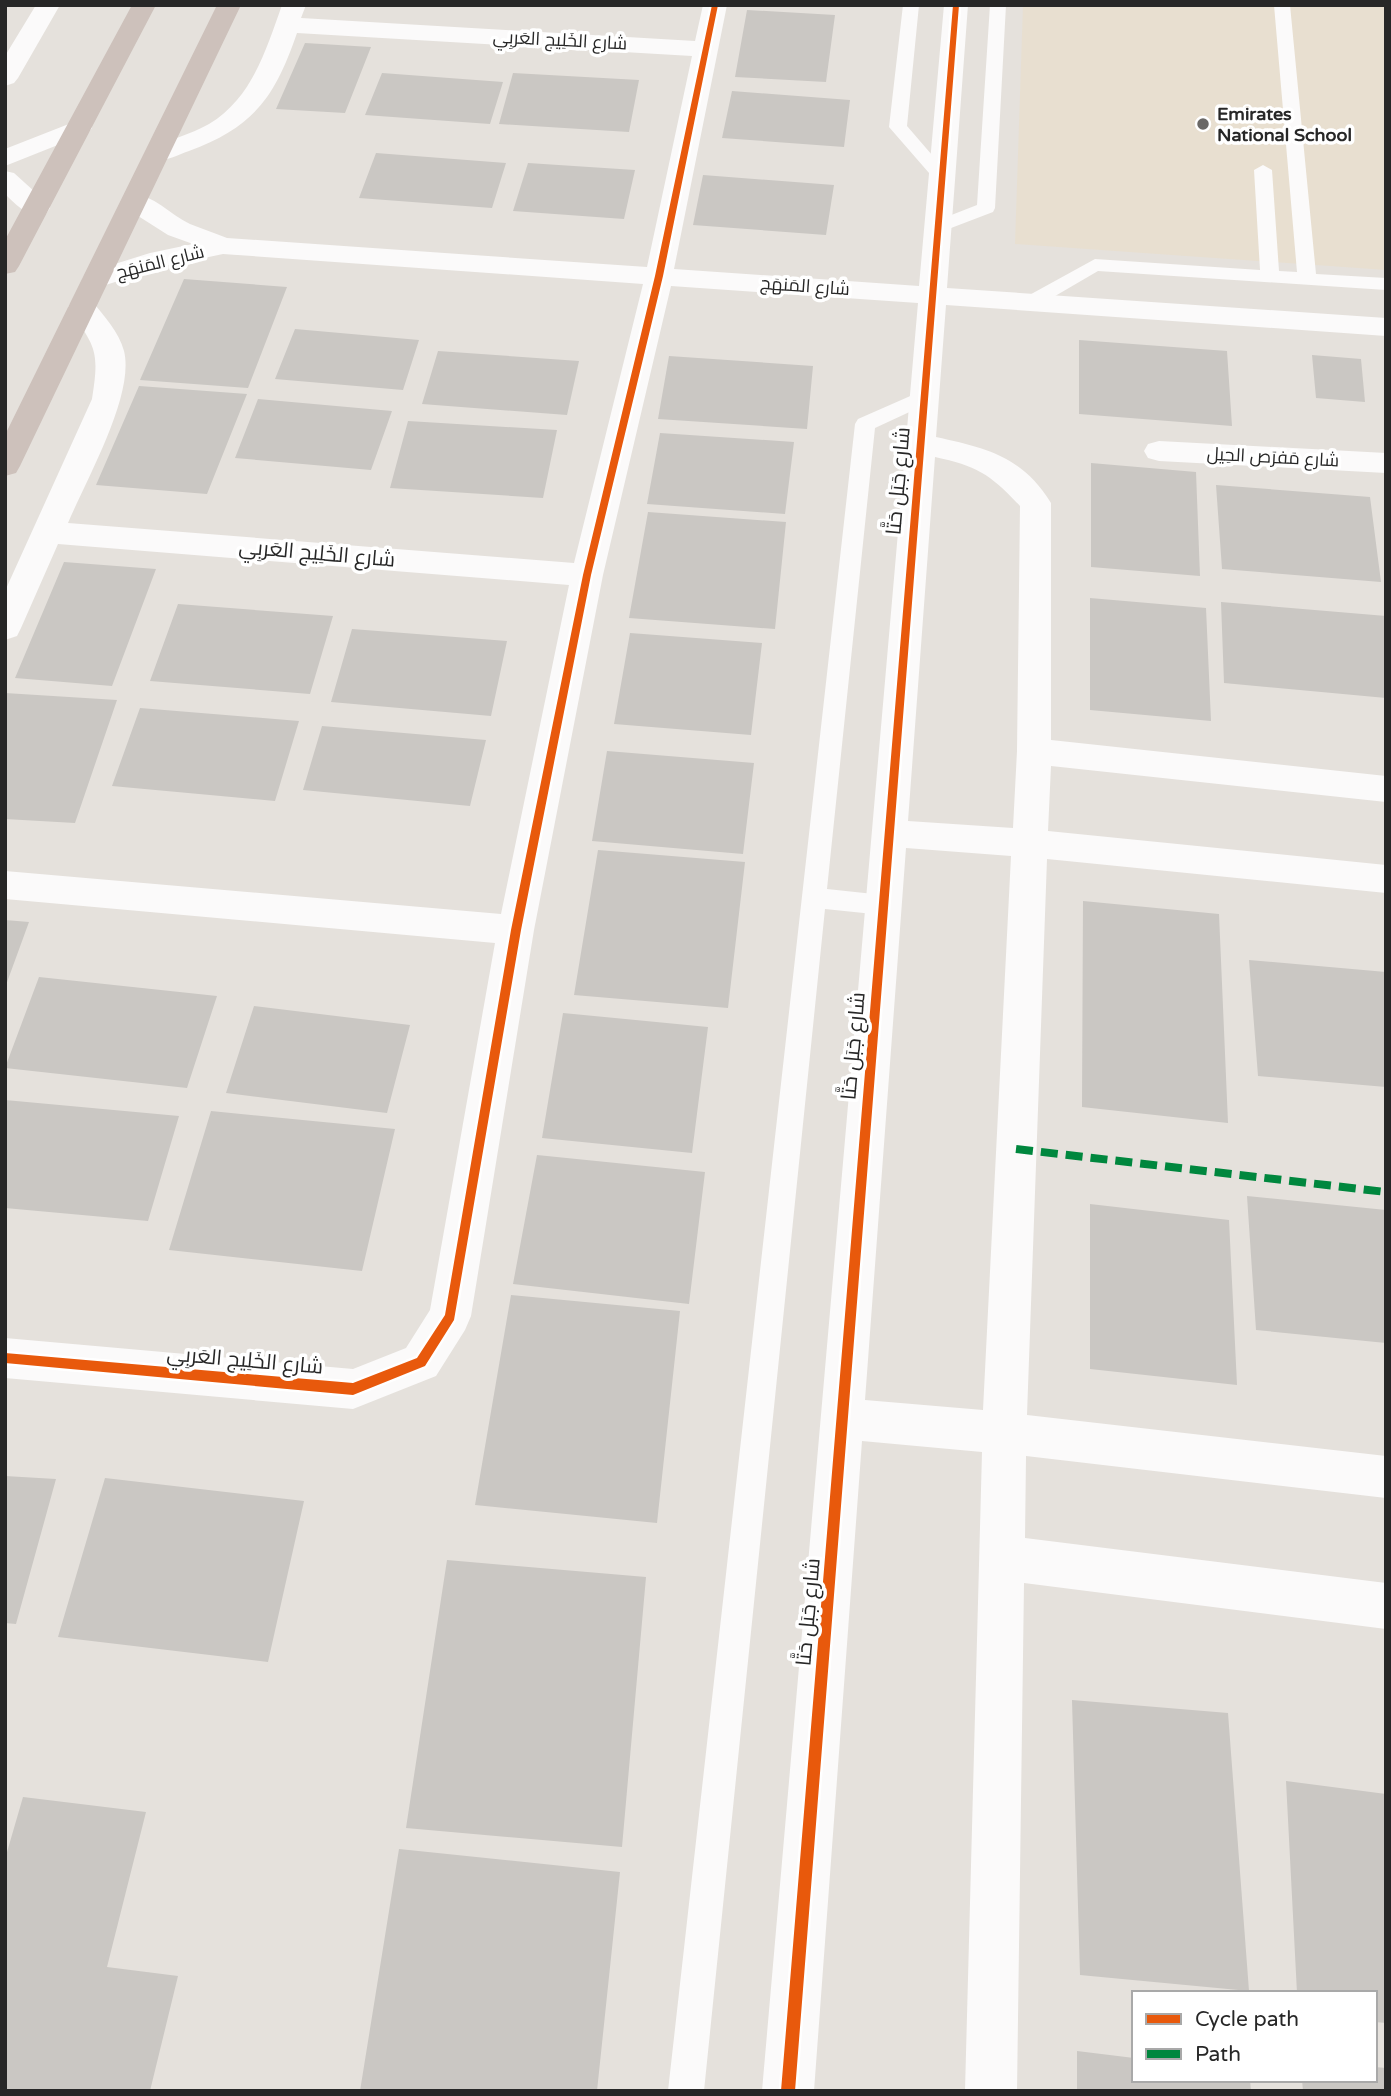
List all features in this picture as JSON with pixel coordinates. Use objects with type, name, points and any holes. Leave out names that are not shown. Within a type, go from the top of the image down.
[{"type":"highway","points":[[5,266],[144,5]]},
{"type":"highway","points":[[5,466],[229,5]]},
{"type":"street","points":[[5,885],[516,930],[587,575],[659,276],[715,5]]},
{"type":"street","name":"شارع جَبَل حَتَّا","points":[[788,2091],[956,5]]},
{"type":"street","points":[[5,22],[43,15]]},
{"type":"street","points":[[5,78],[43,15]]},
{"type":"street","points":[[157,154],[218,130],[239,114],[263,87],[291,15]]},
{"type":"street","name":"شارع الخَلِيج العَربِي","points":[[291,15],[706,49]]},
{"type":"street","points":[[5,158],[79,128]]},
{"type":"street","points":[[5,179],[36,208]]},
{"type":"street","name":"شارع المَنهَج","points":[[134,201],[178,229],[223,246]]},
{"type":"street","name":"شارع المَنهَج","points":[[96,279],[160,259],[223,246],[1386,327]]},
{"type":"street","points":[[5,628],[107,399],[113,366],[107,337],[82,307]]},
{"type":"street","points":[[921,444],[980,457],[1010,476],[1035,503],[1034,751],[1004,1433],[991,2091]]},
{"type":"street","name":"شارع مَفرَص الحِيل","points":[[1160,452],[1386,463]]},
{"type":"street","name":"شارع الخَلِيج العَربِي","points":[[48,532],[587,575]]},
{"type":"street","points":[[1034,751],[1386,789]]},
{"type":"street","points":[[890,833],[1030,843],[1386,879]]},
{"type":"street","name":"شارع الخَلِيج العَربِي","points":[[5,1358],[353,1389],[421,1362],[450,1316],[516,930]]},
{"type":"street","points":[[842,1419],[1004,1433],[1386,1477]]},
{"type":"street","points":[[1002,1558],[1386,1606]]},
{"type":"lane","points":[[912,5],[898,127],[942,177]]},
{"type":"lane","points":[[938,227],[986,208],[998,5]]},
{"type":"lane","points":[[1282,5],[1307,279]]},
{"type":"lane","points":[[1263,170],[1270,276]]},
{"type":"lane","points":[[1031,302],[1095,265],[1386,284]]},
{"type":"lane","points":[[686,2091],[865,424],[924,397]]},
{"type":"lane","points":[[814,898],[883,905]]},
{"type":"shaded area","name":"Emirates National School","points":[[1023,5],[1386,5],[1386,270],[1015,244]]},
{"type":"building","points":[[747,10],[835,15],[826,82],[735,77]]},
{"type":"building","points":[[305,43],[371,47],[345,113],[276,109]]},
{"type":"building","points":[[382,73],[503,82],[490,124],[365,115]]},
{"type":"building","points":[[513,73],[639,80],[629,132],[499,124]]},
{"type":"building","points":[[732,91],[850,100],[844,147],[722,138]]},
{"type":"building","points":[[376,153],[506,163],[492,208],[359,198]]},
{"type":"building","points":[[528,163],[635,170],[624,219],[513,211]]},
{"type":"building","points":[[703,175],[834,185],[826,235],[693,225]]},
{"type":"building","points":[[184,279],[287,287],[248,388],[140,380]]},
{"type":"building","points":[[295,329],[419,340],[403,390],[275,379]]},
{"type":"building","points":[[1079,340],[1227,351],[1232,426],[1079,414]]},
{"type":"building","points":[[438,351],[579,361],[567,415],[422,404]]},
{"type":"building","points":[[1312,355],[1361,359],[1365,402],[1316,398]]},
{"type":"building","points":[[669,356],[813,366],[807,429],[658,419]]},
{"type":"building","points":[[139,386],[247,394],[207,494],[96,485]]},
{"type":"building","points":[[258,399],[392,411],[371,470],[235,458]]},
{"type":"building","points":[[408,421],[557,430],[543,498],[390,488]]},
{"type":"building","points":[[660,433],[794,442],[785,514],[647,504]]},
{"type":"building","points":[[1091,463],[1196,472],[1200,576],[1091,567]]},
{"type":"building","points":[[1216,485],[1370,497],[1381,582],[1222,569]]},
{"type":"building","points":[[648,512],[786,522],[775,629],[629,618]]},
{"type":"building","points":[[64,562],[156,569],[112,686],[15,678]]},
{"type":"building","points":[[1090,598],[1206,608],[1211,721],[1090,710]]},
{"type":"building","points":[[1221,602],[1386,616],[1386,698],[1224,683]]},
{"type":"building","points":[[178,604],[333,616],[310,694],[150,681]]},
{"type":"building","points":[[352,629],[507,641],[491,716],[331,702]]},
{"type":"building","points":[[630,633],[762,643],[751,735],[614,724]]},
{"type":"building","points":[[5,693],[117,700],[75,823],[5,819]]},
{"type":"building","points":[[140,708],[299,721],[275,801],[112,786]]},
{"type":"building","points":[[322,726],[486,740],[470,806],[303,790]]},
{"type":"building","points":[[607,751],[754,763],[743,854],[592,841]]},
{"type":"building","points":[[598,850],[745,862],[728,1008],[574,995]]},
{"type":"building","points":[[1083,901],[1219,914],[1228,1123],[1082,1107]]},
{"type":"building","points":[[5,920],[29,922],[6,985],[5,985]]},
{"type":"building","points":[[1249,960],[1386,972],[1386,1087],[1258,1076]]},
{"type":"building","points":[[39,977],[217,996],[187,1088],[5,1068]]},
{"type":"building","points":[[254,1006],[410,1025],[387,1113],[226,1093]]},
{"type":"building","points":[[563,1013],[708,1027],[692,1153],[542,1138]]},
{"type":"building","points":[[5,1100],[179,1116],[148,1221],[5,1208]]},
{"type":"building","points":[[211,1111],[395,1129],[362,1271],[169,1250]]},
{"type":"building","points":[[537,1155],[705,1172],[689,1304],[513,1284]]},
{"type":"building","points":[[1247,1196],[1386,1210],[1386,1343],[1256,1330]]},
{"type":"building","points":[[1090,1204],[1229,1220],[1237,1385],[1090,1369]]},
{"type":"building","points":[[511,1295],[680,1311],[657,1523],[475,1505]]},
{"type":"building","points":[[5,1476],[56,1479],[16,1624],[5,1623]]},
{"type":"building","points":[[105,1478],[304,1501],[268,1662],[58,1637]]},
{"type":"building","points":[[447,1560],[646,1577],[622,1847],[406,1828]]},
{"type":"building","points":[[1072,1700],[1228,1713],[1249,1991],[1080,1975]]},
{"type":"building","points":[[1286,1781],[1386,1794],[1386,2023],[1377,2022],[1377,1991],[1297,1991]]},
{"type":"building","points":[[23,1797],[146,1812],[107,1967],[178,1976],[150,2091],[5,2091],[5,1859]]},
{"type":"building","points":[[399,1849],[620,1872],[597,2091],[360,2091]]},
{"type":"building","points":[[1077,2051],[1132,2058],[1132,2082],[1250,2082],[1251,2091],[1077,2091]]},
{"type":"building","points":[[1377,2067],[1386,2068],[1386,2091],[1303,2091],[1302,2082],[1377,2082]]},
{"type":"marked path","points":[[1016,1149],[1386,1192]]},
{"type":"cycle path","points":[[5,1358],[353,1389],[421,1362],[450,1316],[516,930],[587,575],[659,276],[715,5]]},
{"type":"cycle path","points":[[788,2091],[956,5]]},
{"type":"place","name":"Emirates National School","points":[[1203,124]]}]
